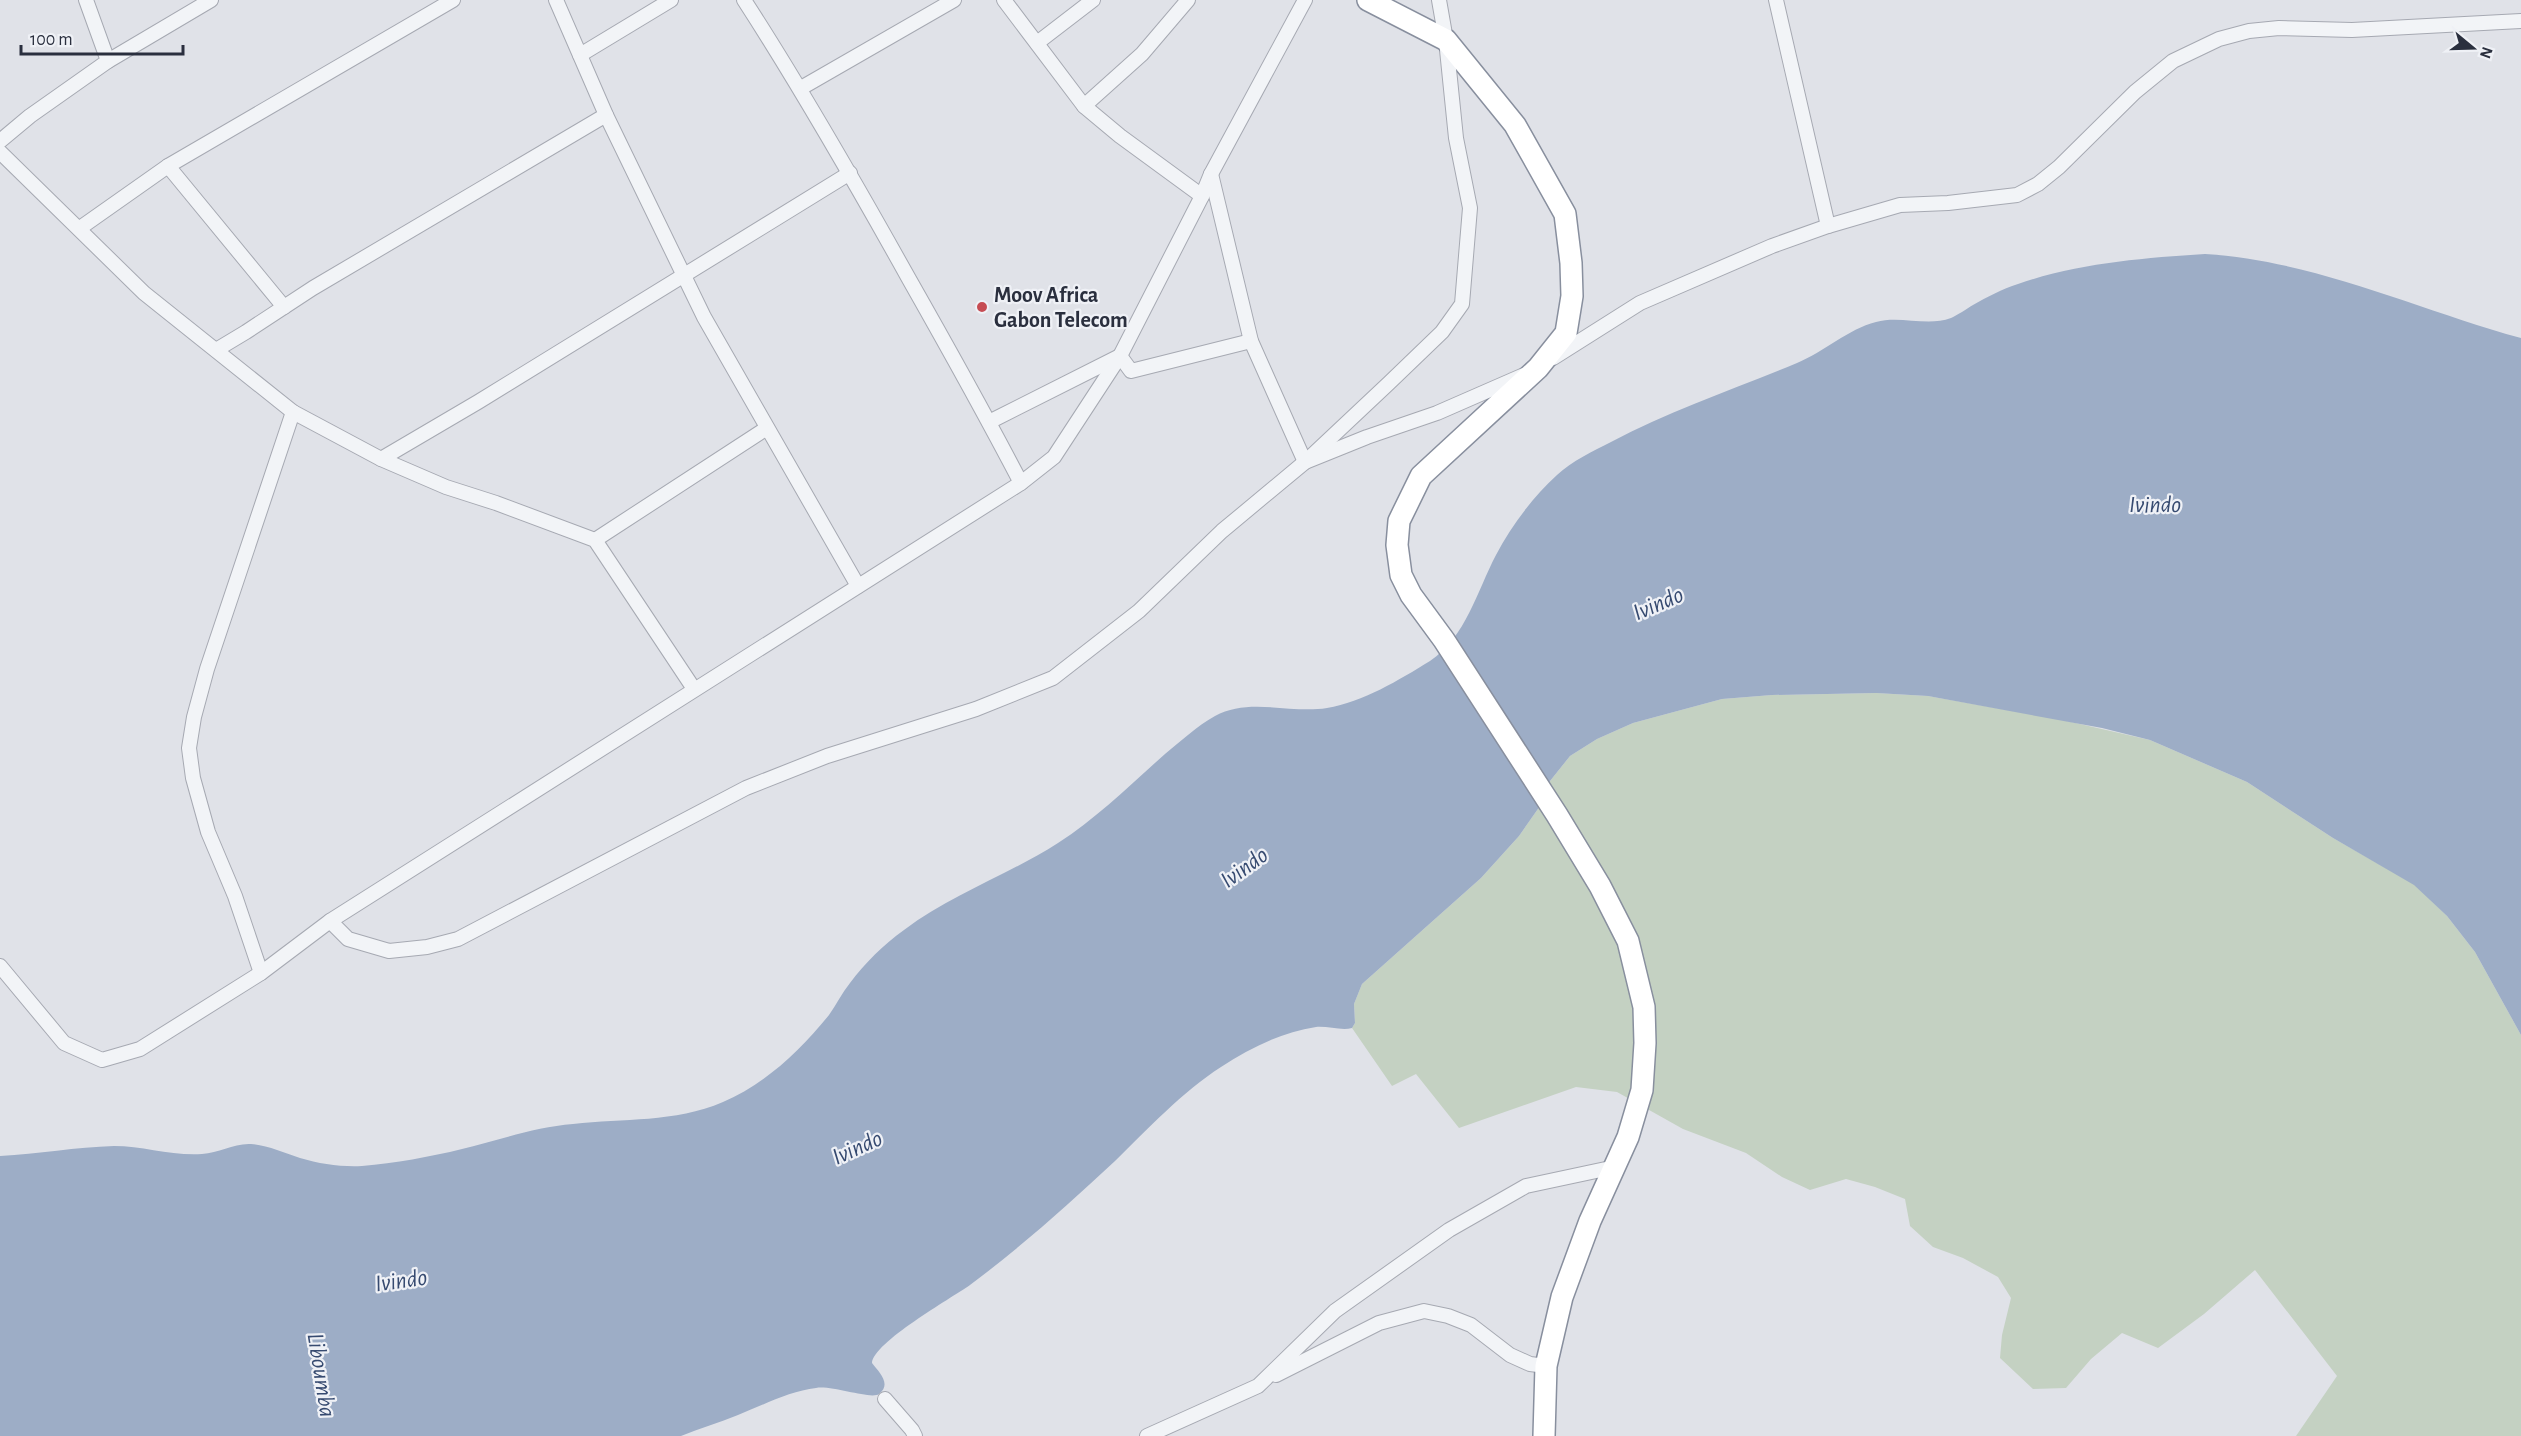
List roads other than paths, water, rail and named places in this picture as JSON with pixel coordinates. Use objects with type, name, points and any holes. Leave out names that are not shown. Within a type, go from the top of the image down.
[{"type":"highway","points":[[1364,1],[1446,40],[1515,125],[1565,214],[1571,263],[1572,296],[1566,333],[1538,368],[1421,476],[1400,520],[1397,545],[1401,575],[1411,595],[1444,640],[1600,886],[1628,941],[1644,1007],[1645,1043],[1642,1090],[1628,1137],[1590,1221],[1562,1297],[1546,1366],[1544,1436]]},
{"type":"street","points":[[86,0],[108,61]]},
{"type":"street","points":[[0,141],[30,116],[108,61],[211,0]]},
{"type":"street","points":[[80,228],[168,166],[453,0]]},
{"type":"street","points":[[556,0],[606,115],[704,317],[858,586]]},
{"type":"street","points":[[580,55],[671,0]]},
{"type":"street","points":[[744,0],[801,88],[850,173],[1021,483]]},
{"type":"street","points":[[801,88],[954,0]]},
{"type":"street","points":[[1004,0],[1084,106],[1120,136],[1202,196]]},
{"type":"street","points":[[1037,43],[1093,0]]},
{"type":"street","points":[[1084,106],[1142,54],[1188,0]]},
{"type":"street","points":[[0,966],[64,1042],[102,1060],[140,1049],[261,973],[330,921],[1021,483],[1054,458],[1120,356],[1211,174],[1305,0]]},
{"type":"street","points":[[330,921],[348,939],[389,951],[427,947],[458,939],[746,788],[827,756],[976,709],[1053,678],[1139,611],[1222,531],[1305,462],[1442,332],[1462,304],[1470,208],[1456,138],[1446,40],[1439,0]]},
{"type":"street","points":[[1776,0],[1828,226]]},
{"type":"street","points":[[1305,462],[1367,437],[1437,413],[1538,368],[1640,303],[1772,246],[1828,226],[1900,205],[1948,203],[2017,195],[2038,184],[2059,167],[2135,92],[2173,61],[2220,39],[2249,31],[2279,28],[2352,30],[2521,21]]},
{"type":"street","points":[[216,350],[606,115]]},
{"type":"street","points":[[0,152],[144,293],[293,412],[381,459],[446,487],[596,540],[694,689]]},
{"type":"street","points":[[168,166],[284,307]]},
{"type":"street","points":[[381,459],[478,402],[850,173]]},
{"type":"street","points":[[1211,174],[1251,341],[1305,462]]},
{"type":"street","points":[[1120,356],[1131,371],[1251,341]]},
{"type":"street","points":[[989,422],[1120,356]]},
{"type":"street","points":[[261,973],[235,896],[208,832],[193,778],[189,748],[194,717],[207,669],[293,412]]},
{"type":"street","points":[[596,540],[767,428]]},
{"type":"street","points":[[1258,1386],[1335,1311],[1449,1230],[1526,1186],[1615,1167]]},
{"type":"street","points":[[1147,1436],[1258,1386],[1282,1371],[1379,1323],[1424,1311],[1449,1316],[1471,1325],[1510,1355],[1530,1364],[1546,1366]]},
{"type":"street","points":[[885,1399],[915,1436]]},
{"type":"water","points":[[2205,254],[2246,258],[2326,276],[2521,338],[2521,1035],[2475,952],[2447,916],[2414,885],[2333,838],[2247,782],[2150,740],[2102,728],[1928,696],[1876,693],[1772,695],[1722,699],[1633,723],[1597,739],[1570,756],[1550,781],[1540,806],[1519,836],[1481,878],[1362,984],[1354,1004],[1355,1023],[1352,1028],[1316,1027],[1279,1037],[1255,1047],[1207,1077],[1179,1099],[1098,1177],[989,1271],[914,1321],[885,1344],[872,1363],[884,1382],[883,1390],[879,1394],[868,1395],[823,1388],[796,1392],[681,1436],[0,1436],[0,1156],[114,1146],[180,1154],[202,1154],[251,1144],[315,1162],[362,1166],[438,1155],[545,1128],[667,1117],[705,1109],[723,1102],[753,1086],[794,1054],[829,1015],[862,968],[897,935],[941,906],[1058,843],[1100,812],[1165,754],[1208,720],[1228,710],[1242,708],[1313,709],[1340,705],[1380,689],[1430,661],[1453,639],[1462,626],[1508,533],[1539,493],[1569,465],[1634,430],[1807,358],[1866,325],[1885,320],[1933,321],[1951,318],[2006,288],[2087,266]]},
{"type":"place","name":"Moov Africa Gabon Telecom","points":[[982,307]]},
{"type":"water label","name":"Ivindo","points":[[2155,504]]},
{"type":"water label","name":"Ivindo","points":[[1658,603]]},
{"type":"water label","name":"Ivindo","points":[[1244,867]]},
{"type":"water label","name":"Ivindo","points":[[857,1147]]},
{"type":"water label","name":"Ivindo","points":[[401,1280]]},
{"type":"water label","name":"Liboumba","points":[[322,1375]]}]
